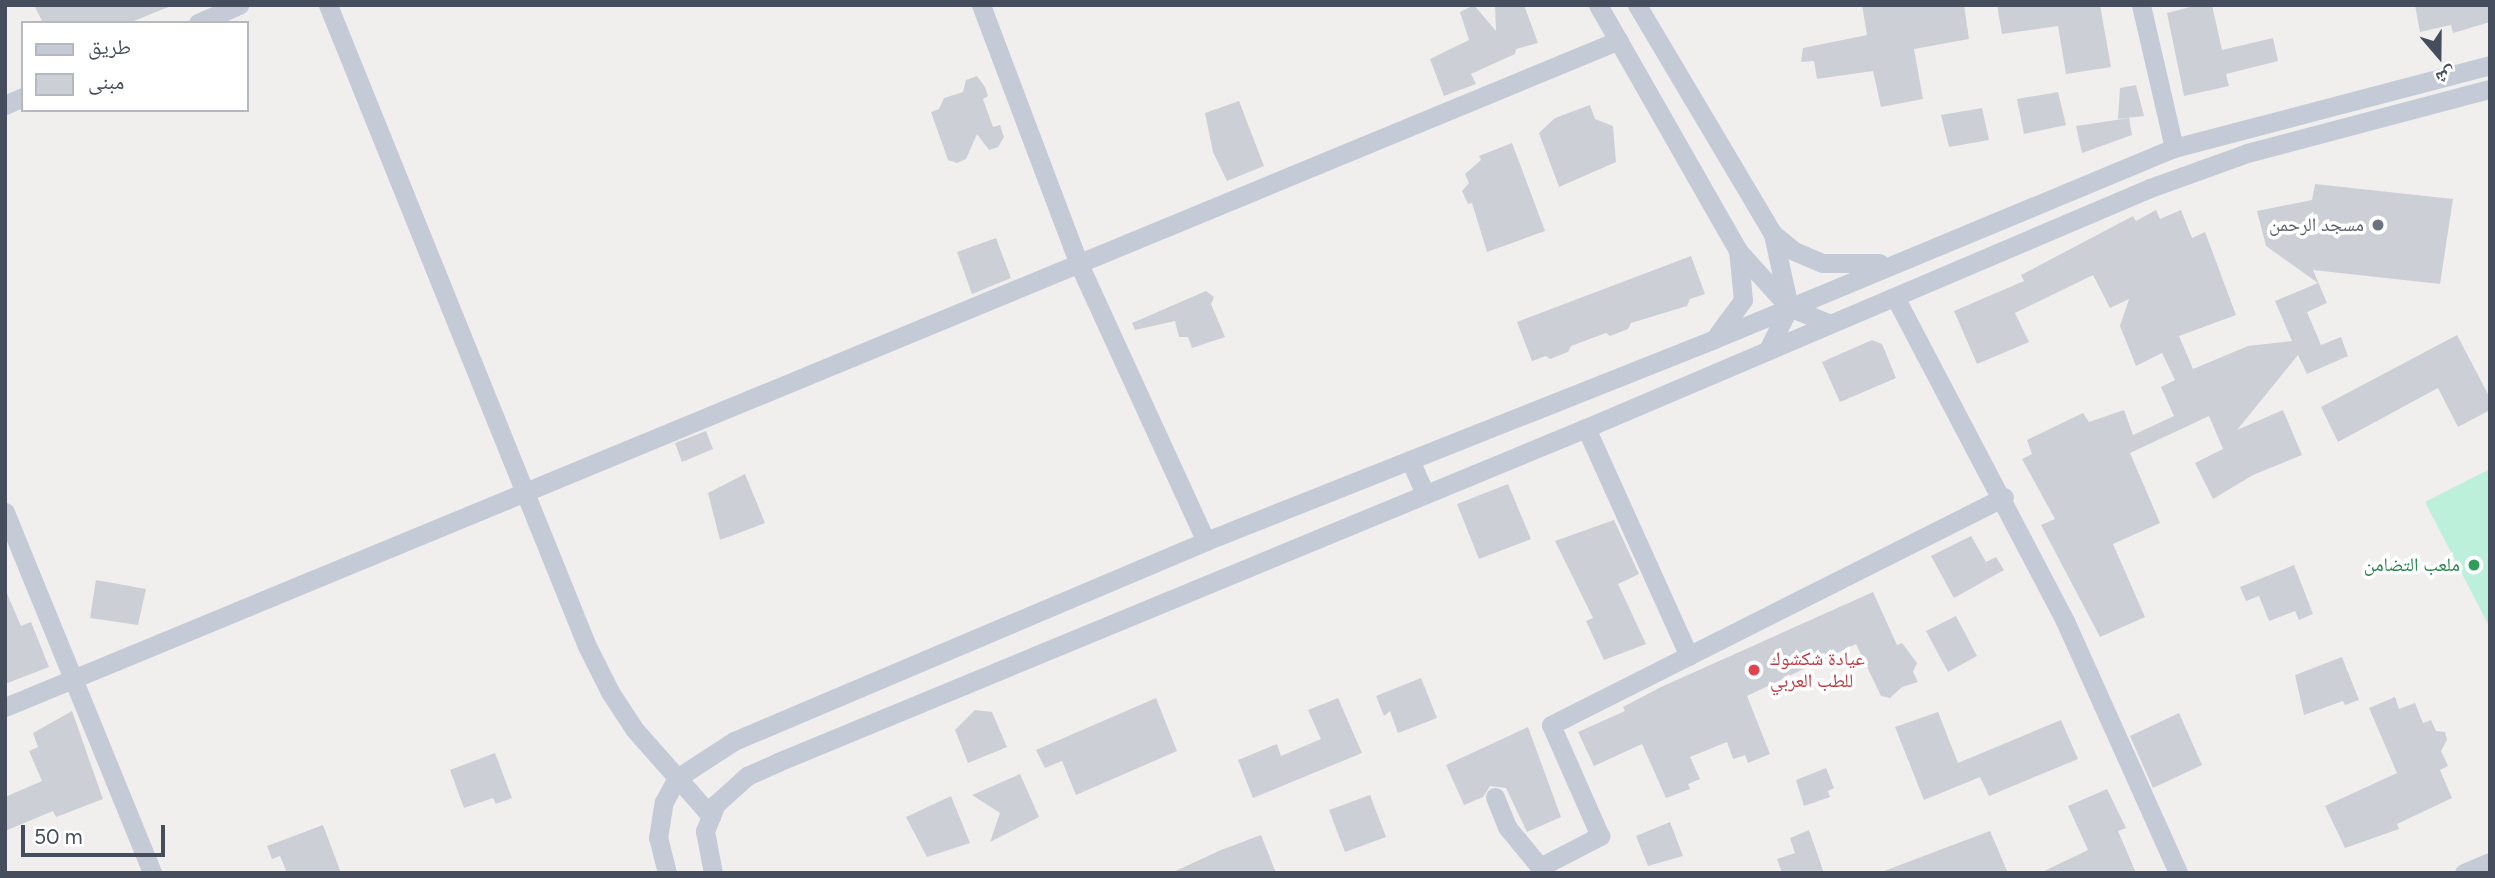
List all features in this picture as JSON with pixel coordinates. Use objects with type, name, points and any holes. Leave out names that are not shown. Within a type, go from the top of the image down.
[{"type":"street","points":[[203,21],[239,5]]},
{"type":"street","points":[[328,5],[523,490],[610,692],[677,778],[711,816]]},
{"type":"street","points":[[981,5],[1078,262],[1206,541]]},
{"type":"street","points":[[1598,5],[1738,250],[1789,307],[1830,324]]},
{"type":"street","points":[[1637,5],[1773,234],[1789,307],[1768,350]]},
{"type":"street","points":[[2141,5],[2174,148]]},
{"type":"street","points":[[5,707],[523,490],[1619,40]]},
{"type":"street","points":[[667,873],[657,838],[664,802],[677,778],[734,741],[1206,541],[1712,340],[2174,148],[2490,65]]},
{"type":"street","points":[[2441,77],[2449,100]]},
{"type":"street","points":[[713,873],[705,831],[716,804],[747,776],[778,762],[1586,428],[2210,166],[2490,89]]},
{"type":"street","points":[[5,105],[21,98]]},
{"type":"street","points":[[1773,234],[1794,251],[1822,263],[1894,263]]},
{"type":"street","points":[[1712,340],[1743,300],[1738,250]]},
{"type":"street","points":[[1895,297],[2004,497],[2065,621],[2178,873]]},
{"type":"street","points":[[1586,428],[1689,656]]},
{"type":"street","points":[[1410,460],[1425,494]]},
{"type":"street","points":[[1495,797],[1507,827],[1542,870],[1600,836],[1551,725],[2004,497]]},
{"type":"street","points":[[5,512],[152,873]]},
{"type":"street","points":[[2464,873],[2490,862]]},
{"type":"green space","name":"ملعب التضامن","points":[[2490,469],[2490,628],[2425,502]]},
{"type":"building","points":[[34,5],[171,5],[134,21],[42,21]]},
{"type":"building","points":[[1474,5],[1496,31],[1495,5],[1524,5],[1538,43],[1516,49],[1515,54],[1471,74],[1476,84],[1444,96],[1430,59],[1469,40],[1460,12]]},
{"type":"building","points":[[1862,5],[1964,5],[1969,39],[1914,49],[1923,99],[1881,107],[1873,71],[1817,79],[1814,61],[1801,62],[1803,48],[1867,35]]},
{"type":"building","points":[[1997,5],[2100,5],[2111,67],[2066,74],[2058,26],[2002,34]]},
{"type":"building","points":[[2198,5],[2212,5],[2222,50],[2273,38],[2278,61],[2226,74],[2229,86],[2184,96],[2167,13]]},
{"type":"building","points":[[2415,5],[2490,5],[2490,22],[2453,33],[2451,25],[2420,32]]},
{"type":"building","points":[[977,76],[988,96],[983,99],[993,127],[1000,125],[1004,137],[998,147],[989,150],[977,134],[966,159],[957,163],[948,160],[931,112],[939,109],[944,98],[963,92],[966,80]]},
{"type":"building","points":[[2136,85],[2144,116],[2118,119],[2120,88]]},
{"type":"building","points":[[2058,92],[2066,125],[2024,134],[2017,99]]},
{"type":"building","points":[[1239,101],[1264,166],[1227,181],[1213,152],[1205,113]]},
{"type":"building","points":[[1590,105],[1595,119],[1613,126],[1616,162],[1559,187],[1539,133],[1555,118]]},
{"type":"building","points":[[1982,108],[1989,140],[1949,147],[1941,115]]},
{"type":"building","points":[[2129,118],[2132,135],[2082,153],[2076,126]]},
{"type":"building","points":[[1512,143],[1545,231],[1487,252],[1472,203],[1468,204],[1462,191],[1469,183],[1465,174],[1481,160],[1479,156]]},
{"type":"building","points":[[2315,184],[2453,199],[2440,284],[2313,270],[2327,303],[2307,312],[2321,345],[2341,337],[2348,356],[2307,374],[2298,355],[2237,430],[2283,410],[2302,455],[2253,475],[2213,499],[2195,463],[2223,449],[2209,416],[2130,453],[2160,523],[2113,544],[2145,617],[2100,637],[2041,525],[2055,519],[2022,459],[2032,454],[2027,440],[2083,413],[2089,422],[2124,410],[2133,435],[2174,416],[2161,387],[2175,380],[2162,353],[2136,366],[2120,326],[2129,299],[2110,308],[2093,275],[2015,313],[2029,342],[1977,364],[1954,311],[2024,281],[2021,275],[2133,216],[2136,221],[2156,210],[2160,219],[2181,210],[2192,238],[2205,232],[2236,315],[2179,336],[2193,369],[2248,346],[2292,341],[2275,301],[2318,283],[2266,246],[2257,211],[2312,200]]},
{"type":"building","points":[[996,238],[1011,278],[972,294],[957,252]]},
{"type":"building","points":[[1691,256],[1705,294],[1690,299],[1687,306],[1631,323],[1628,329],[1610,336],[1606,333],[1571,346],[1568,352],[1550,359],[1546,356],[1532,361],[1517,322]]},
{"type":"building","points":[[1206,291],[1214,297],[1211,304],[1225,337],[1192,348],[1188,337],[1179,337],[1175,321],[1135,330],[1132,323]]},
{"type":"building","points":[[2457,335],[2490,398],[2490,410],[2458,427],[2438,388],[2338,442],[2321,407]]},
{"type":"building","points":[[1872,340],[1882,344],[1896,378],[1840,402],[1822,362]]},
{"type":"building","points":[[706,431],[713,449],[682,462],[675,443]]},
{"type":"building","points":[[745,474],[765,523],[720,540],[708,493]]},
{"type":"building","points":[[1508,484],[1531,539],[1479,559],[1457,504]]},
{"type":"building","points":[[1614,520],[1639,574],[1618,584],[1646,644],[1604,660],[1586,621],[1593,618],[1555,541]]},
{"type":"building","points":[[1971,536],[1986,562],[1996,557],[2004,570],[1954,598],[1931,556]]},
{"type":"building","points":[[2294,565],[2313,614],[2299,620],[2295,611],[2269,621],[2259,596],[2246,601],[2240,587]]},
{"type":"building","points":[[96,580],[146,589],[138,625],[90,618]]},
{"type":"building","points":[[5,589],[21,626],[31,622],[49,667],[5,684]]},
{"type":"building","points":[[1873,592],[1897,645],[1902,643],[1917,663],[1913,672],[1918,682],[1902,687],[1890,698],[1881,696],[1856,644],[1747,696],[1770,754],[1748,763],[1745,755],[1733,759],[1727,742],[1690,757],[1700,779],[1688,784],[1690,789],[1666,798],[1642,744],[1594,766],[1578,732],[1625,711],[1623,707],[1661,687]]},
{"type":"building","points":[[1956,616],[1977,656],[1948,672],[1926,631]]},
{"type":"building","points":[[2342,657],[2359,700],[2345,705],[2343,701],[2304,715],[2295,675]]},
{"type":"building","points":[[1421,678],[1437,718],[1398,733],[1390,711],[1384,716],[1376,696]]},
{"type":"building","points":[[2395,697],[2399,709],[2415,703],[2423,723],[2431,720],[2436,731],[2445,732],[2447,740],[2441,751],[2448,766],[2440,770],[2452,798],[2397,824],[2399,829],[2345,848],[2325,806],[2397,773],[2369,708]]},
{"type":"building","points":[[1156,698],[1177,751],[1076,795],[1062,761],[1045,768],[1036,750]]},
{"type":"building","points":[[1338,698],[1362,753],[1253,798],[1238,760],[1277,744],[1281,756],[1321,739],[1308,710]]},
{"type":"building","points":[[975,710],[992,712],[1007,747],[968,763],[955,730]]},
{"type":"building","points":[[72,711],[103,799],[56,817],[53,811],[5,831],[5,797],[42,781],[29,751],[38,747],[33,733]]},
{"type":"building","points":[[1938,712],[1958,763],[2061,720],[2078,759],[1989,796],[1980,777],[1924,800],[1895,727]]},
{"type":"building","points":[[2179,713],[2202,765],[2153,788],[2130,736]]},
{"type":"building","points":[[1528,727],[1561,817],[1527,832],[1506,788],[1490,786],[1483,797],[1464,805],[1446,765]]},
{"type":"building","points":[[495,753],[512,798],[496,804],[493,798],[464,808],[450,770]]},
{"type":"building","points":[[1826,768],[1834,788],[1828,791],[1830,797],[1804,806],[1796,780]]},
{"type":"building","points":[[1020,774],[1039,817],[990,842],[1000,813],[972,795]]},
{"type":"building","points":[[2107,789],[2126,828],[2118,831],[2136,873],[2040,873],[2088,850],[2068,806]]},
{"type":"building","points":[[1370,795],[1386,837],[1345,852],[1329,810]]},
{"type":"building","points":[[951,796],[970,843],[927,857],[906,817]]},
{"type":"building","points":[[1670,822],[1683,856],[1648,866],[1636,836]]},
{"type":"building","points":[[323,825],[341,873],[287,873],[280,856],[272,859],[267,846]]},
{"type":"building","points":[[1809,830],[1824,873],[1782,873],[1777,859],[1795,853],[1790,838]]},
{"type":"building","points":[[1990,831],[2008,873],[1884,871]]},
{"type":"building","points":[[1261,835],[1276,873],[1171,873],[1221,850]]},
{"type":"place","name":"مسجد الرحمن","points":[[2378,225]]},
{"type":"place","name":"ملعب التضامن","points":[[2474,565]]},
{"type":"place","name":"عيادة شكشوك للطب العربي","points":[[1754,670]]}]
